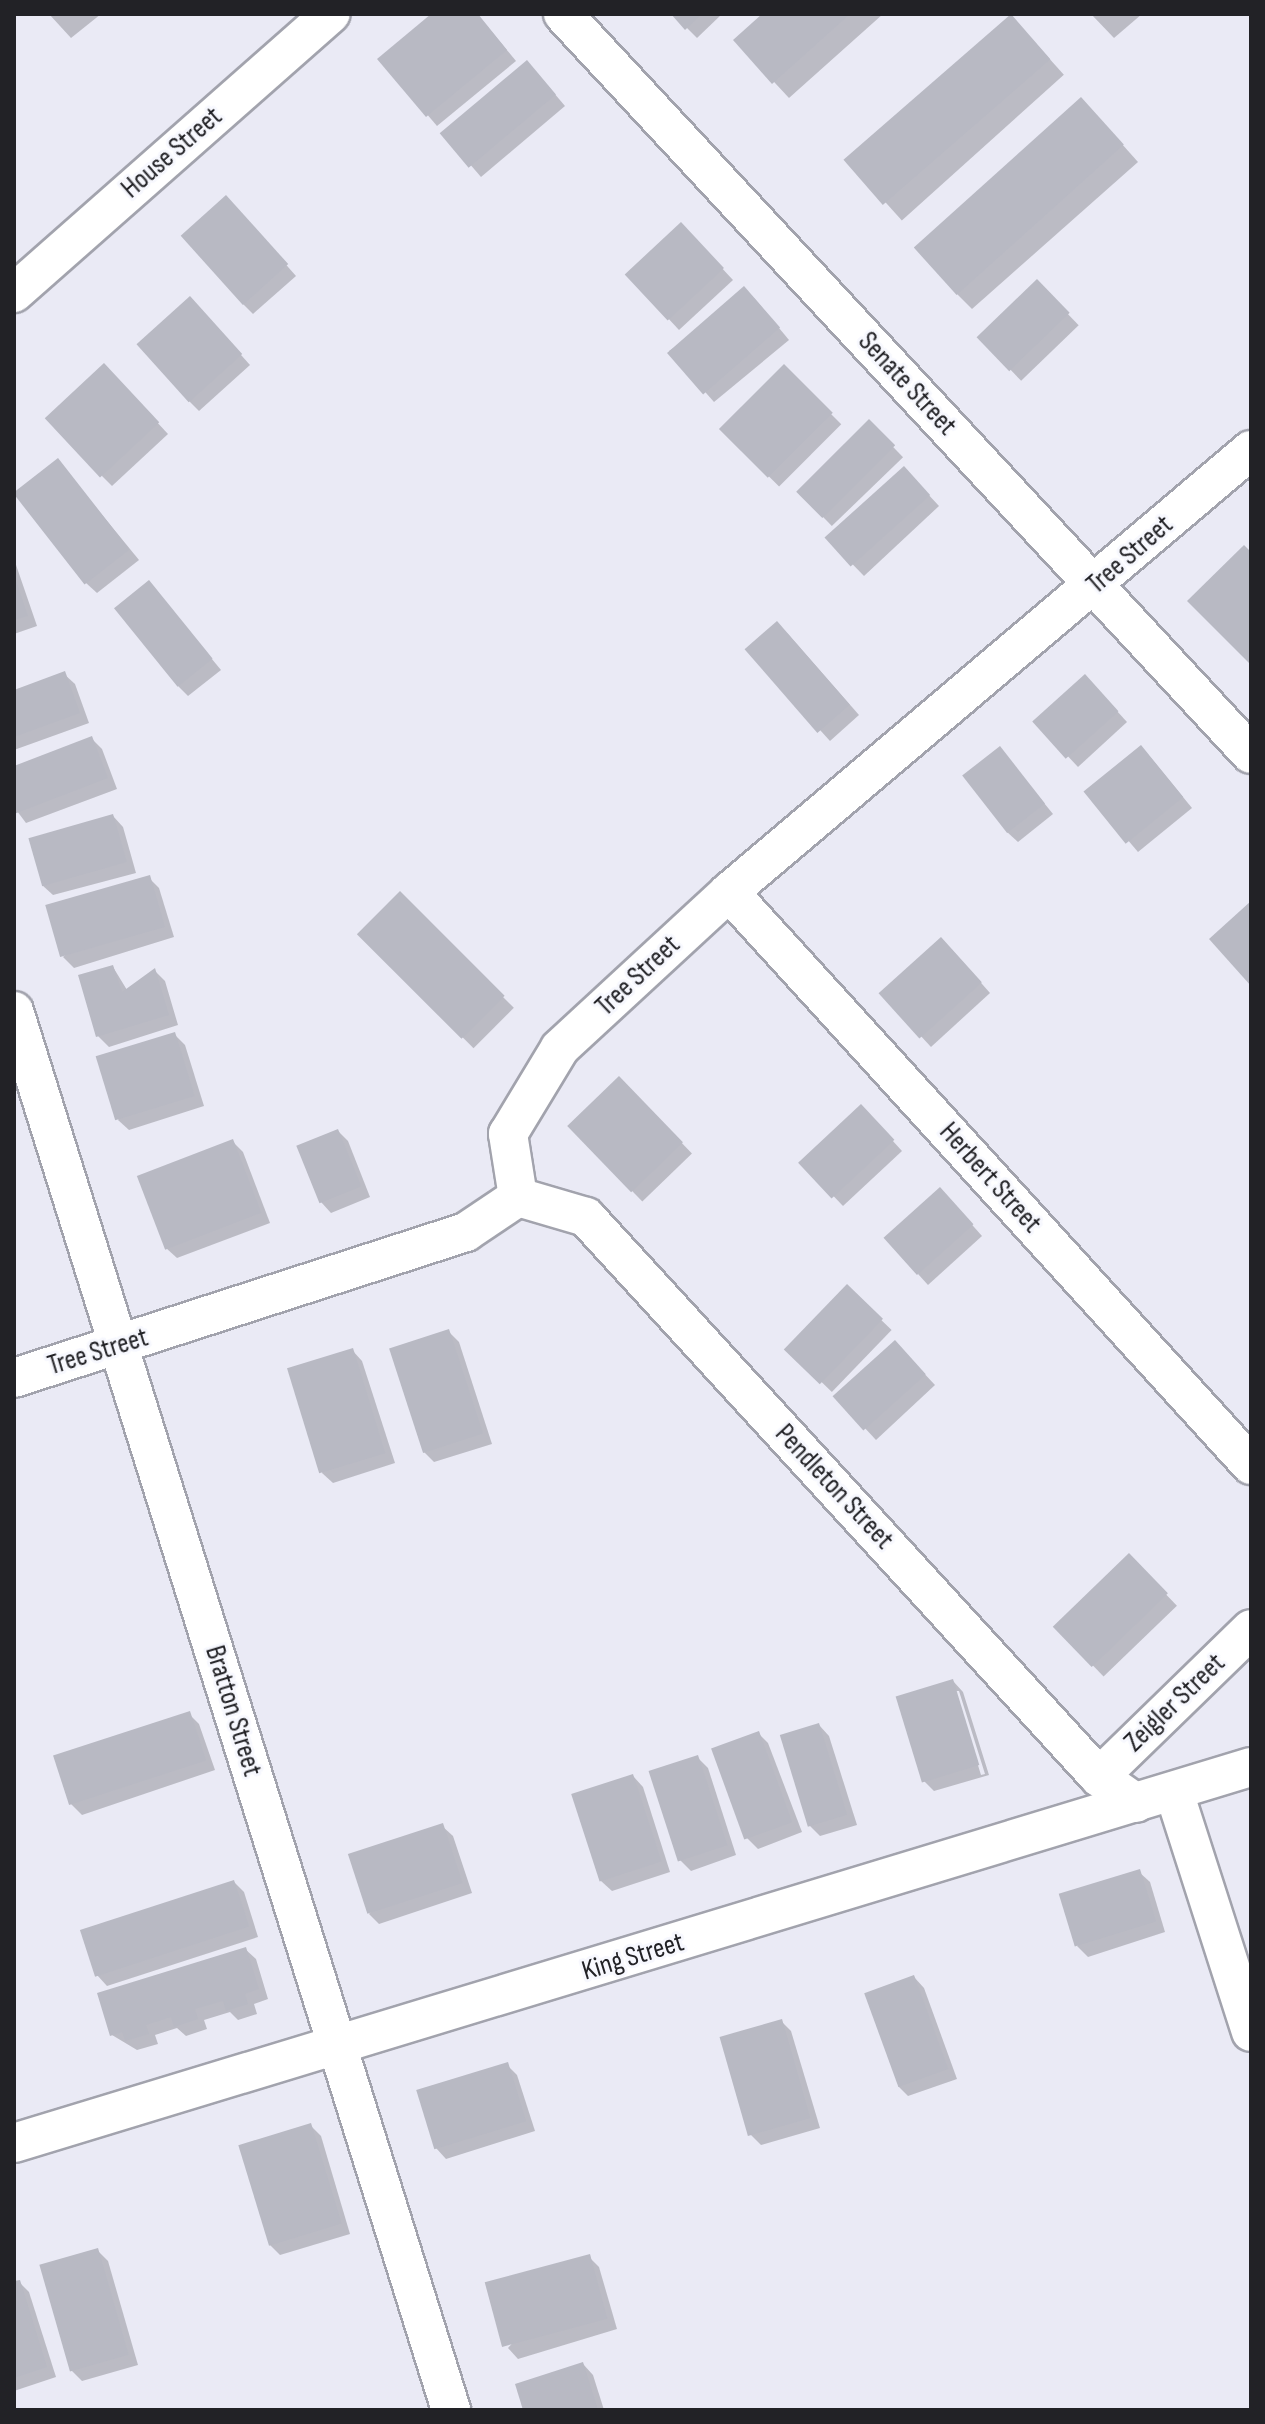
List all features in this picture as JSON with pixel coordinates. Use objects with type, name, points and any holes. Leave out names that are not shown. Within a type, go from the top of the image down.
[{"type":"street","name":"House Street","points":[[14,293],[330,14]]},
{"type":"street","name":"Senate Street","points":[[563,14],[1251,754]]},
{"type":"street","name":"Tree Street","points":[[14,1378],[121,1346],[466,1232],[518,1197],[508,1134],[560,1048],[729,892],[1095,586],[1251,450]]},
{"type":"street","name":"Herbert Street","points":[[729,892],[1251,1465]]},
{"type":"street","name":"Bratton Street","points":[[14,1011],[451,2410]]},
{"type":"street","name":"Pendleton Street","points":[[518,1197],[586,1217],[1099,1777],[1136,1803]]},
{"type":"street","name":"Zeigler Street","points":[[1099,1777],[1251,1629]]},
{"type":"street","name":"King Street","points":[[14,2143],[336,2048],[1251,1767]]},
{"type":"street","points":[[1174,1792],[1251,2032]]},
{"type":"building","points":[[431,14],[478,14],[507,50],[426,117],[377,59]]},
{"type":"building","points":[[671,14],[702,14],[685,30]]},
{"type":"building","points":[[762,14],[850,14],[772,84],[733,40]]},
{"type":"building","points":[[1011,14],[1050,59],[883,205],[843,160]]},
{"type":"building","points":[[527,60],[556,94],[469,168],[440,133]]},
{"type":"building","points":[[1081,97],[1124,145],[957,295],[914,248]]},
{"type":"building","points":[[226,195],[288,264],[243,305],[181,236]]},
{"type":"building","points":[[681,222],[724,268],[668,321],[625,275]]},
{"type":"building","points":[[1037,279],[1070,313],[1009,371],[977,337]]},
{"type":"building","points":[[744,286],[780,328],[703,394],[667,353]]},
{"type":"building","points":[[190,296],[242,354],[189,402],[136,344]]},
{"type":"building","points":[[104,363],[159,422],[100,477],[45,418]]},
{"type":"building","points":[[784,364],[833,413],[768,478],[719,429]]},
{"type":"building","points":[[869,419],[895,445],[822,518],[796,492]]},
{"type":"building","points":[[58,458],[129,549],[85,585],[14,494]]},
{"type":"building","points":[[904,466],[930,495],[851,567],[824,538]]},
{"type":"building","points":[[1244,545],[1251,552],[1251,665],[1187,601]]},
{"type":"building","points":[[14,575],[28,616],[14,620]]},
{"type":"building","points":[[149,580],[213,658],[178,687],[114,608]]},
{"type":"building","points":[[777,621],[850,705],[817,733],[745,649]]},
{"type":"building","points":[[65,671],[80,713],[14,737],[14,690]]},
{"type":"building","points":[[1085,674],[1118,711],[1066,759],[1032,722]]},
{"type":"building","points":[[92,736],[108,778],[14,814],[14,766]]},
{"type":"building","points":[[1141,745],[1183,797],[1126,844],[1083,792]]},
{"type":"building","points":[[1000,746],[1045,804],[1007,833],[962,776]]},
{"type":"building","points":[[113,814],[127,862],[42,886],[28,838]]},
{"type":"building","points":[[150,875],[165,927],[60,957],[45,905]]},
{"type":"building","points":[[400,891],[505,996],[462,1039],[357,934]]},
{"type":"building","points":[[1251,901],[1251,986],[1209,939]]},
{"type":"building","points":[[941,937],[982,982],[919,1039],[879,993]]},
{"type":"building","points":[[113,965],[122,992],[155,968],[169,1015],[96,1037],[78,975]]},
{"type":"building","points":[[175,1032],[195,1096],[115,1120],[96,1056]]},
{"type":"building","points":[[619,1076],[683,1142],[631,1192],[567,1126]]},
{"type":"building","points":[[861,1104],[894,1140],[832,1198],[798,1163]]},
{"type":"building","points":[[338,1129],[361,1186],[320,1203],[296,1146]]},
{"type":"building","points":[[233,1139],[261,1213],[165,1250],[137,1176]]},
{"type":"building","points":[[940,1187],[973,1224],[917,1275],[884,1238]]},
{"type":"building","points":[[847,1284],[883,1319],[820,1384],[784,1349]]},
{"type":"building","points":[[449,1329],[483,1434],[423,1453],[389,1348]]},
{"type":"building","points":[[895,1340],[926,1374],[863,1430],[833,1396]]},
{"type":"building","points":[[353,1348],[385,1453],[319,1473],[287,1368]]},
{"type":"building","points":[[1129,1553],[1168,1593],[1092,1667],[1053,1627]]},
{"type":"building","points":[[953,1679],[979,1765],[922,1783],[896,1697]]},
{"type":"building","points":[[190,1711],[206,1760],[69,1805],[53,1755]]},
{"type":"building","points":[[819,1723],[847,1815],[808,1827],[780,1735]]},
{"type":"building","points":[[759,1731],[792,1822],[744,1840],[711,1748]]},
{"type":"building","points":[[698,1755],[727,1845],[678,1861],[649,1771]]},
{"type":"building","points":[[633,1774],[661,1861],[600,1882],[571,1794]]},
{"type":"building","points":[[443,1823],[462,1883],[367,1914],[348,1854]]},
{"type":"building","points":[[1140,1869],[1156,1922],[1075,1946],[1059,1894]]},
{"type":"building","points":[[234,1880],[249,1927],[95,1977],[80,1930]]},
{"type":"building","points":[[246,1947],[259,1989],[245,1994],[248,2004],[226,2011],[223,2001],[195,2009],[198,2019],[174,2027],[171,2017],[146,2025],[149,2034],[125,2041],[122,2032],[110,2036],[97,1993]]},
{"type":"building","points":[[914,1975],[948,2069],[898,2087],[864,1993]]},
{"type":"building","points":[[782,2019],[810,2118],[748,2136],[720,2037]]},
{"type":"building","points":[[508,2062],[526,2121],[434,2149],[416,2090]]},
{"type":"building","points":[[311,2123],[342,2223],[269,2246],[238,2145]]},
{"type":"building","points":[[98,2248],[129,2355],[70,2372],[39,2265]]},
{"type":"building","points":[[590,2254],[607,2319],[502,2347],[485,2282]]},
{"type":"building","points":[[20,2280],[47,2367],[14,2378],[14,2281]]},
{"type":"building","points":[[583,2362],[598,2410],[523,2410],[515,2384]]}]
